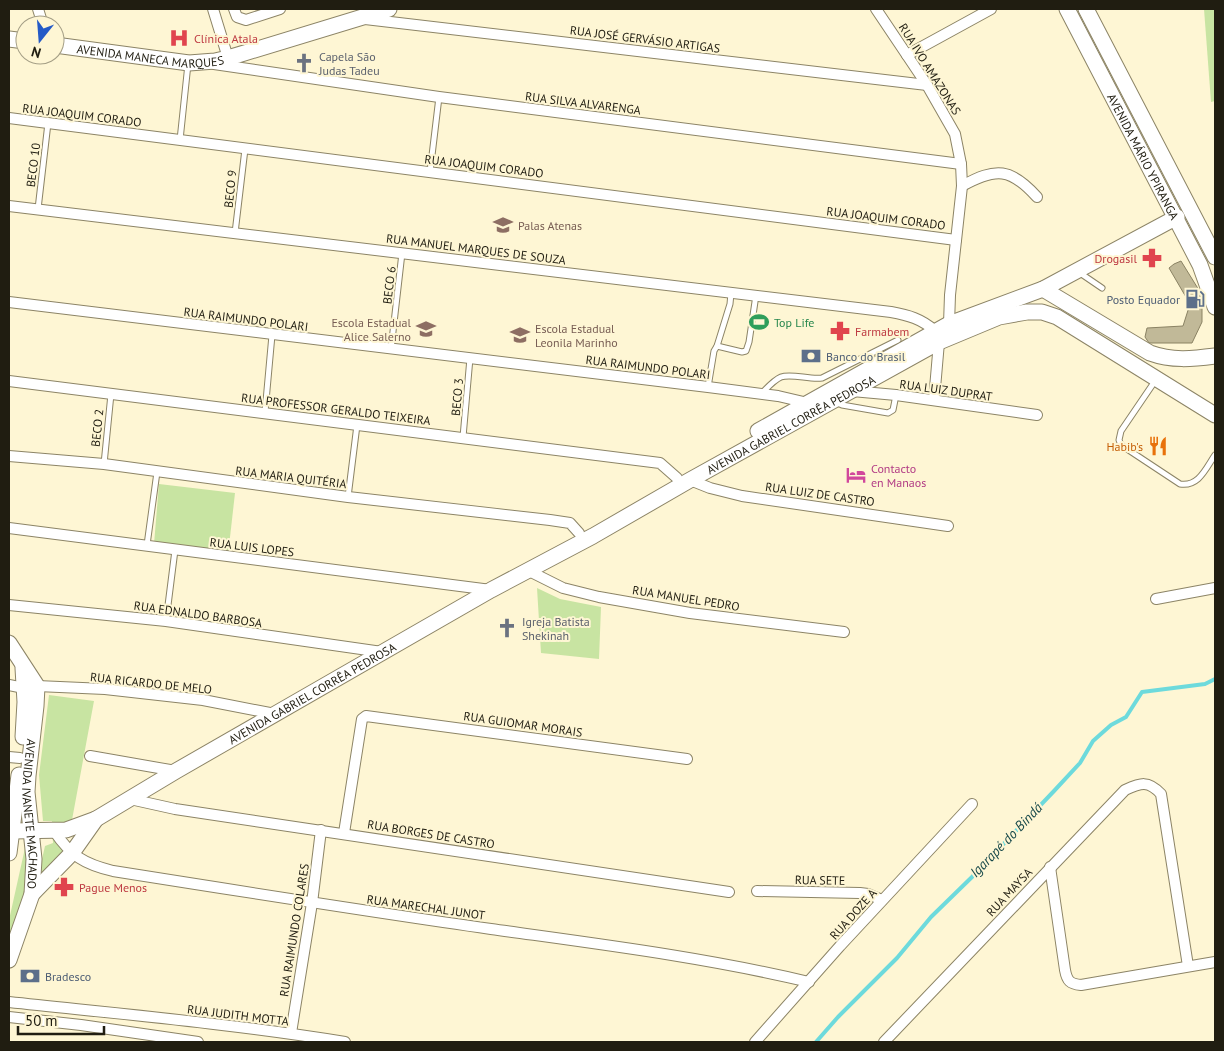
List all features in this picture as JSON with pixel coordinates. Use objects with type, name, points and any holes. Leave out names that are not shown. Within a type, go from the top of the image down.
[{"type":"street","points":[[213,9],[228,58]]},
{"type":"street","points":[[234,9],[237,17],[246,20],[280,9]]},
{"type":"street","name":"AVENIDA MANECA MARQUES","points":[[65,46],[196,63],[228,58],[389,9]]},
{"type":"street","name":"RUA IVO AMAZONAS","points":[[876,9],[927,85],[955,134],[961,164],[962,186],[950,295],[949,324]]},
{"type":"street","points":[[908,56],[991,9]]},
{"type":"street","name":"AVENIDA MÁRIO YPIRANGA","points":[[1067,9],[1200,264],[1215,307]]},
{"type":"street","name":"AVENIDA MÁRIO YPIRANGA","points":[[1086,9],[1215,257]]},
{"type":"street","name":"RUA JOSÉ GERVÁSIO ARTIGAS","points":[[359,18],[927,85]]},
{"type":"street","name":"RUA SILVA ALVARENGA","points":[[196,63],[439,97],[961,164]]},
{"type":"street","name":"RUA JOAQUIM CORADO","points":[[9,118],[956,240]]},
{"type":"street","points":[[962,186],[980,176],[1007,173],[1025,183],[1037,197]]},
{"type":"street","name":"RUA MANUEL MARQUES DE SOUZA","points":[[9,206],[897,313],[920,320],[937,337]]},
{"type":"street","name":"AVENIDA GABRIEL CORRÊA PEDROSA","points":[[529,571],[575,528],[684,479],[804,418],[852,391],[937,337],[949,324],[1042,290],[1177,218]]},
{"type":"street","points":[[1042,290],[1150,353],[1163,358],[1180,359],[1215,356]]},
{"type":"street","name":"RUA RAIMUNDO POLARI","points":[[9,302],[391,350],[708,387],[808,403]]},
{"type":"street","name":"AVENIDA GABRIEL CORRÊA PEDROSA","points":[[10,830],[66,830],[96,819],[491,590],[593,536],[808,403],[937,337],[999,317],[1027,312],[1042,312],[1057,317],[1215,415]]},
{"type":"street","points":[[934,400],[937,337]]},
{"type":"street","name":"RUA PROFESSOR GERALDO TEIXEIRA","points":[[9,381],[660,462],[684,479]]},
{"type":"street","name":"RUA LUIZ DUPRAT","points":[[852,391],[896,395],[1037,415]]},
{"type":"street","name":"RUA MARIA QUITÉRIA","points":[[9,456],[104,464],[575,528]]},
{"type":"street","name":"RUA LUIZ DE CASTRO","points":[[684,479],[742,496],[948,526]]},
{"type":"street","name":"RUA LUIS LOPES","points":[[9,528],[491,590]]},
{"type":"street","name":"RUA MANUEL PEDRO","points":[[529,571],[563,588],[600,597],[690,613],[844,632]]},
{"type":"street","points":[[1156,599],[1215,588]]},
{"type":"street","name":"RUA EDNALDO BARBOSA","points":[[9,605],[166,621],[383,652]]},
{"type":"street","name":"AVENIDA IVANETE MACHADO","points":[[9,643],[23,668],[36,706],[27,792],[34,858],[32,894],[13,933],[9,960]]},
{"type":"street","name":"RUA RICARDO DE MELO","points":[[9,685],[106,689],[203,700],[275,714]]},
{"type":"street","name":"AVENIDA IVANETE MACHADO","points":[[9,852],[14,758],[24,726],[30,687]]},
{"type":"street","name":"RUA GUIOMAR MORAIS","points":[[344,834],[362,719],[366,716],[687,759]]},
{"type":"street","points":[[90,756],[176,771]]},
{"type":"street","name":"RUA MAYSA","points":[[884,1042],[1125,790],[1140,784],[1154,786],[1161,794],[1188,966]]},
{"type":"street","name":"RUA BORGES DE CASTRO","points":[[130,798],[175,808],[729,892]]},
{"type":"street","name":"RUA DOZE A","points":[[755,1042],[882,900],[972,804]]},
{"type":"street","name":"AVENIDA GABRIEL CORRÊA PEDROSA","points":[[32,894],[72,853],[96,819]]},
{"type":"street","name":"RUA RAIMUNDO COLARES","points":[[290,1033],[312,903],[321,830]]},
{"type":"street","name":"RUA MARECHAL JUNOT","points":[[54,831],[62,844],[79,860],[92,866],[113,871],[312,903],[674,955],[809,982]]},
{"type":"street","points":[[1050,867],[1067,979],[1072,984],[1081,985],[1215,963]]},
{"type":"street","name":"RUA SETE","points":[[756,891],[860,893],[882,900]]},
{"type":"street","name":"RUA JUDITH MOTTA","points":[[9,1002],[290,1033],[345,1042]]},
{"type":"street","points":[[9,1017],[81,1025],[193,1042]]},
{"type":"lane","points":[[180,140],[196,63]]},
{"type":"lane","points":[[430,172],[439,97]]},
{"type":"lane","name":"BECO 10","points":[[38,209],[48,123]]},
{"type":"lane","name":"BECO 9","points":[[235,233],[244,148]]},
{"type":"lane","name":"BECO 6","points":[[391,350],[402,253]]},
{"type":"lane","points":[[1077,271],[1102,288]]},
{"type":"lane","points":[[708,387],[714,351],[730,304],[731,292]]},
{"type":"lane","points":[[717,346],[742,352],[746,351],[750,342],[756,295]]},
{"type":"lane","points":[[265,412],[272,335]]},
{"type":"lane","points":[[761,394],[776,380],[784,376],[822,378],[898,340]]},
{"type":"lane","name":"BECO 3","points":[[463,437],[470,358]]},
{"type":"lane","points":[[1157,378],[1121,431],[1119,440],[1121,445],[1180,484],[1186,485],[1198,481],[1215,455]]},
{"type":"lane","name":"BECO 2","points":[[104,464],[111,394]]},
{"type":"lane","points":[[833,401],[842,405],[888,413],[893,410],[896,395]]},
{"type":"lane","points":[[348,496],[357,425]]},
{"type":"lane","points":[[147,545],[156,472]]},
{"type":"lane","points":[[166,621],[174,549]]},
{"type":"green space","points":[[1204,9],[1215,9],[1215,101],[1211,102]]},
{"type":"green space","points":[[159,484],[235,493],[228,555],[154,544]]},
{"type":"green space","points":[[537,588],[560,599],[601,607],[599,659],[541,653]]},
{"type":"green space","points":[[49,695],[94,701],[72,820],[56,822],[56,843],[64,848],[65,853],[41,886],[42,864],[33,863],[9,959],[9,920],[25,848],[31,849],[33,860],[42,859],[45,846],[53,843],[52,821],[43,821],[39,775]]},
{"type":"building","name":"Posto Equador","points":[[1181,261],[1202,295],[1202,322],[1192,343],[1149,343],[1145,337],[1147,328],[1183,326],[1190,304],[1169,268]]},
{"type":"waterway","name":"Igarapé do Bindá","points":[[816,1042],[838,1017],[897,958],[931,917],[972,877],[1080,763],[1093,741],[1111,725],[1126,717],[1142,692],[1205,684],[1215,679]]},
{"type":"place","name":"Clínica Atala","points":[[179,38]]},
{"type":"place","name":"Capela São Judas Tadeu","points":[[304,63]]},
{"type":"place","name":"Palas Atenas","points":[[503,225]]},
{"type":"place","name":"Drogasil","points":[[1152,258]]},
{"type":"place","name":"Posto Equador","points":[[1195,299]]},
{"type":"place","name":"Top Life","points":[[759,322]]},
{"type":"place","name":"Escola Estadual Alice Salerno","points":[[426,329]]},
{"type":"place","name":"Farmabem","points":[[840,331]]},
{"type":"place","name":"Escola Estadual Leonila Marinho","points":[[520,335]]},
{"type":"place","name":"Banco do Brasil","points":[[811,356]]},
{"type":"place","name":"Habib's","points":[[1158,446]]},
{"type":"place","name":"Contacto en Manaos","points":[[856,475]]},
{"type":"place","name":"Igreja Batista Shekinah","points":[[507,628]]},
{"type":"place","name":"Pague Menos","points":[[64,887]]},
{"type":"place","name":"Bradesco","points":[[30,976]]}]
